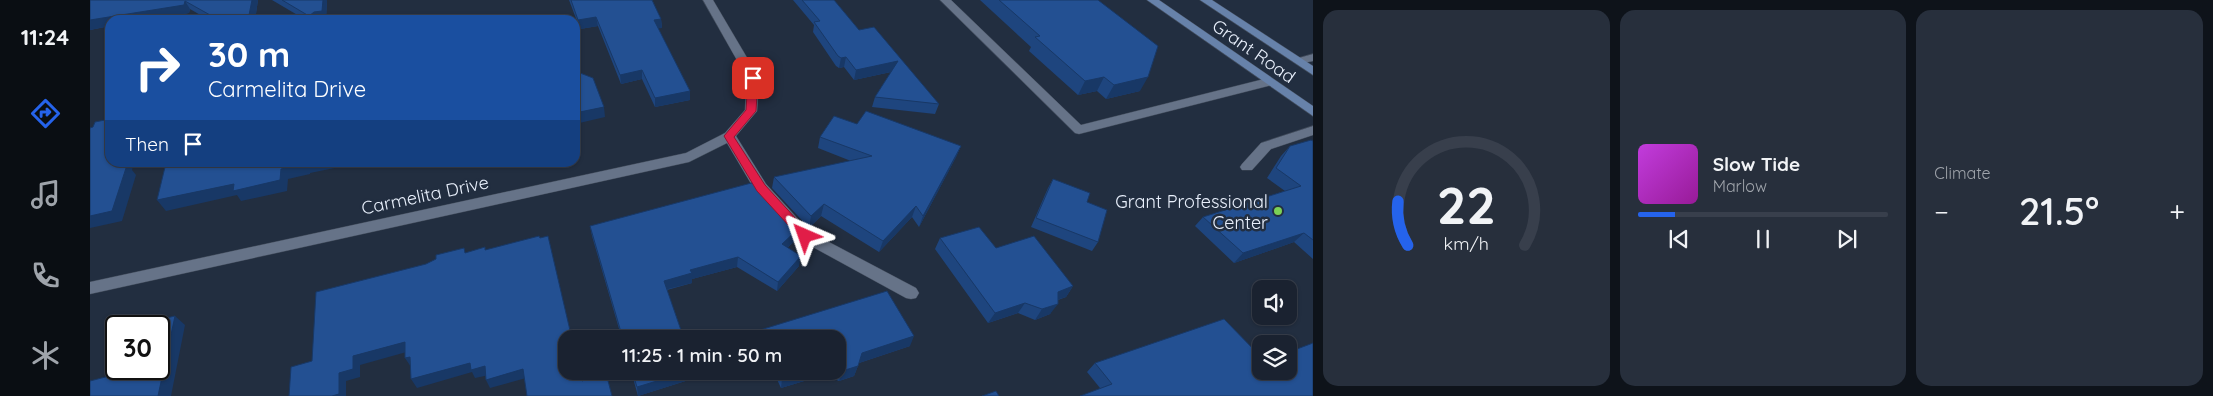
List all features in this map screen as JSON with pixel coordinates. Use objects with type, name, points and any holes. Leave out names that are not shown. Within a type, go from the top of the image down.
[{"type":"main road","name":"Grant Road","points":[[1152,0],[1313,112]]},
{"type":"main road","name":"Grant Road","points":[[1205,0],[1313,71]]},
{"type":"street","name":"Carmelita Drive","points":[[90,288],[689,157],[729,136],[751,111],[753,78],[708,0]]},
{"type":"street","points":[[1299,61],[1313,57]]},
{"type":"street","points":[[1247,167],[1266,146],[1313,130]]},
{"type":"street","points":[[729,136],[761,188],[805,236],[911,292]]},
{"type":"lane","points":[[945,0],[1079,130],[1268,82]]},
{"type":"building","points":[[90,0],[252,0],[249,15],[210,15],[185,1],[184,5],[121,15],[105,15],[105,18],[90,20]]},
{"type":"building","points":[[282,0],[323,0],[322,11],[307,15]]},
{"type":"building","points":[[571,0],[652,0],[661,19],[654,20],[690,91],[655,98],[642,70],[620,75],[596,17],[580,20],[580,15],[576,15]]},
{"type":"building","points":[[802,0],[834,0],[859,30],[874,27],[939,104],[875,97],[898,61],[856,70],[846,57],[841,58],[838,56],[814,22],[820,21]]},
{"type":"building","points":[[999,0],[1098,0],[1158,46],[1148,77],[1114,85],[1104,77],[1085,81],[1035,37],[1040,36]]},
{"type":"building","points":[[580,73],[593,78],[604,107],[580,112]]},
{"type":"building","points":[[866,111],[961,146],[923,216],[916,206],[883,241],[824,204],[811,216],[774,177],[872,156],[820,137],[834,116],[857,124]]},
{"type":"building","points":[[105,120],[105,167],[126,167],[112,211],[90,216],[90,128],[93,127],[95,122]]},
{"type":"building","name":"Grant Professional Center","points":[[1313,141],[1313,240],[1304,233],[1243,253],[1203,217],[1301,186],[1276,168],[1290,146]]},
{"type":"building","points":[[165,167],[290,167],[281,169],[280,180],[233,191],[234,184],[157,200]]},
{"type":"building","points":[[1053,179],[1090,193],[1087,202],[1107,210],[1098,242],[1036,218]]},
{"type":"building","points":[[755,182],[798,229],[782,244],[801,256],[778,282],[738,257],[690,270],[692,273],[664,281],[681,330],[620,330],[590,226]]},
{"type":"building","points":[[979,227],[996,248],[1034,236],[1073,286],[1058,292],[1058,304],[1042,309],[1025,303],[995,313],[940,238]]},
{"type":"building","points":[[539,236],[540,238],[548,236],[570,330],[558,330],[558,380],[608,380],[612,396],[527,396],[523,369],[486,380],[485,366],[471,370],[470,363],[411,379],[410,357],[405,358],[405,342],[353,356],[353,369],[339,373],[339,394],[332,396],[289,396],[291,367],[312,361],[316,292],[426,264],[436,259],[436,255],[464,248],[465,253],[485,247],[485,250]]},
{"type":"building","points":[[887,291],[914,336],[862,353],[858,366],[846,370],[846,330],[760,330]]},
{"type":"building","points":[[175,316],[170,340],[170,317]]},
{"type":"building","points":[[1224,319],[1252,348],[1252,380],[1297,380],[1297,349],[1313,343],[1313,396],[1080,396],[1112,384],[1095,363]]},
{"type":"building","points":[[105,377],[105,380],[161,380],[158,396],[90,396],[90,381]]},
{"type":"building","points":[[635,380],[660,380],[637,387]]},
{"type":"building","points":[[996,391],[999,396],[982,396]]},
{"type":"place","name":"Grant Professional Center","points":[[1278,211]]},
{"type":"route","points":[[753,78],[751,111],[729,136],[761,188],[805,236]]}]
